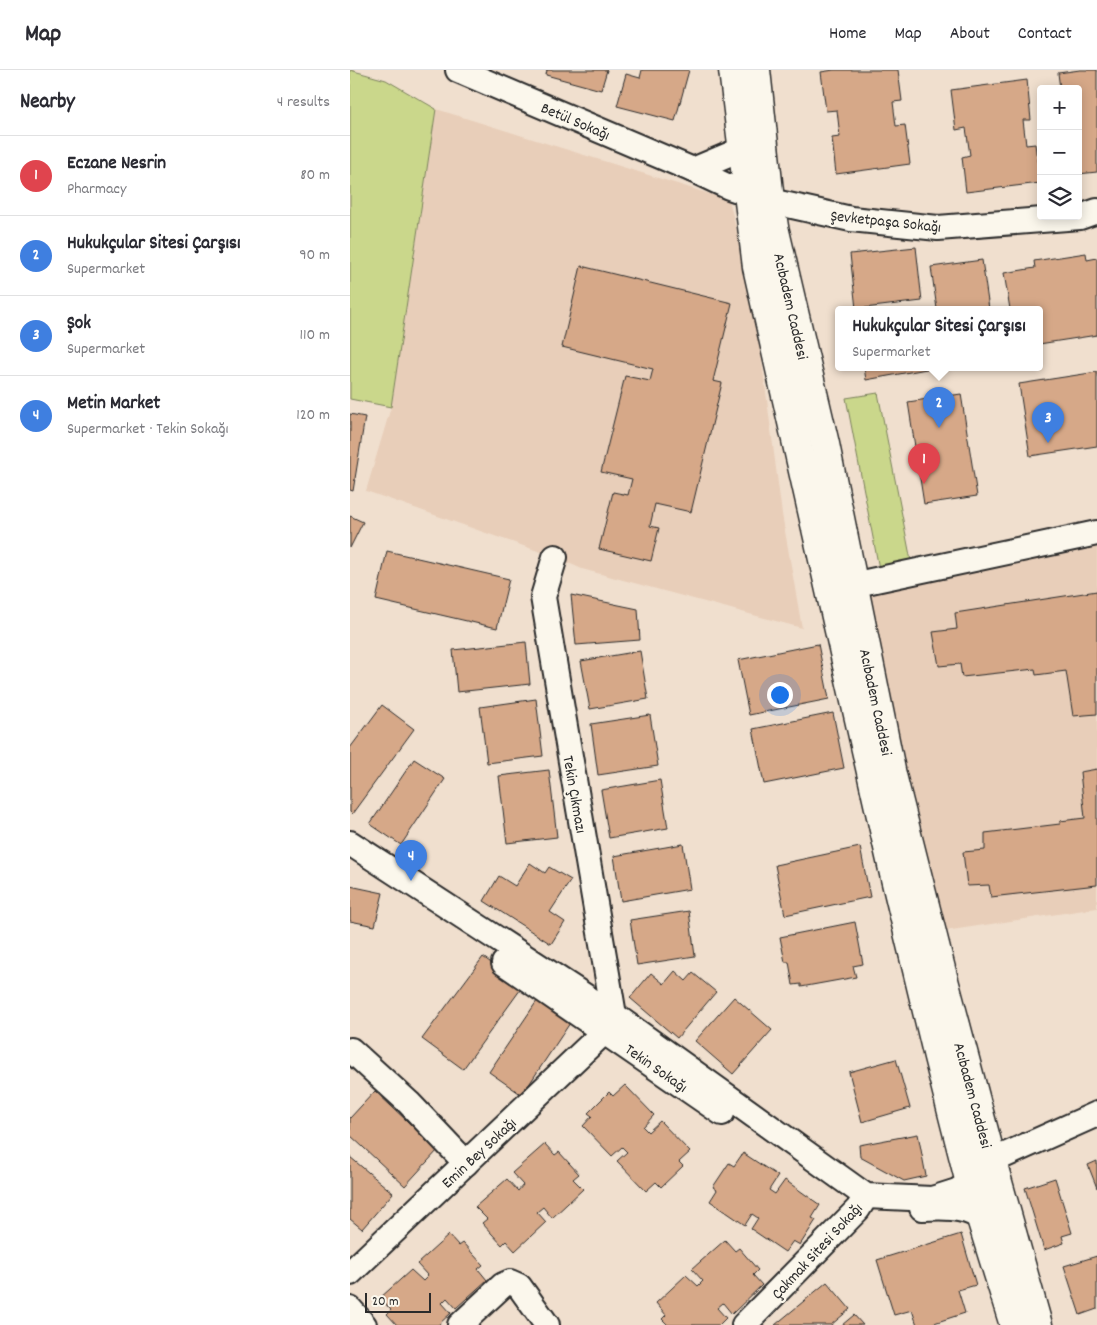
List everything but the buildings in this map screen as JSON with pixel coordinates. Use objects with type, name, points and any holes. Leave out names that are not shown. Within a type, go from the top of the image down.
[{"type":"main road","name":"Acıbadem Caddesi","points":[[734,70],[743,149],[770,201],[757,266],[772,334],[894,874],[970,1182],[1014,1325]]},
{"type":"main road","name":"Acıbadem Caddesi","points":[[756,70],[770,201],[776,236],[825,444],[852,585],[892,775],[941,969],[1038,1325]]},
{"type":"street","name":"Betül Sokağı","points":[[458,70],[729,187],[770,201]]},
{"type":"street","points":[[693,170],[743,149]]},
{"type":"street","name":"Şevketpaşa Sokağı","points":[[770,201],[850,220],[938,228],[1080,217],[1097,211]]},
{"type":"street","points":[[852,585],[1097,533]]},
{"type":"street","name":"Tekin Çıkmazı","points":[[555,557],[543,597],[609,1023]]},
{"type":"street","name":"Tekin Sokağı","points":[[350,843],[862,1202]]},
{"type":"street","name":"Tekin Sokağı","points":[[350,862],[609,1023]]},
{"type":"street","name":"Emin Bey Sokağı","points":[[350,1273],[609,1023]]},
{"type":"street","points":[[351,1050],[409,1103],[466,1163]]},
{"type":"street","points":[[862,1202],[932,1199],[956,1191],[970,1182],[992,1161],[1097,1114]]},
{"type":"street","points":[[862,1202],[971,1211],[980,1217]]},
{"type":"street","name":"Çakmak Sitesi Sokağı","points":[[744,1325],[862,1202]]},
{"type":"street","points":[[460,1325],[503,1285],[510,1282],[519,1286],[547,1325]]},
{"type":"street","points":[[350,1309],[364,1325]]},
{"type":"shaded area","points":[[436,109],[729,200],[754,301],[782,514],[802,628],[582,569],[555,557],[366,491],[391,407]]},
{"type":"shaded area","points":[[1097,532],[1097,908],[945,931],[929,892],[859,583]]},
{"type":"green space","points":[[350,70],[386,80],[436,109],[391,407],[350,399]]},
{"type":"green space","points":[[878,393],[913,571],[881,579],[846,398]]},
{"type":"place","name":"Hukukçular Sitesi Çarşısı","points":[[939,428]]},
{"type":"place","name":"Şok","points":[[1048,443]]},
{"type":"place","name":"Eczane Nesrin","points":[[924,484]]},
{"type":"place","name":"Metin Market","points":[[411,881]]}]
